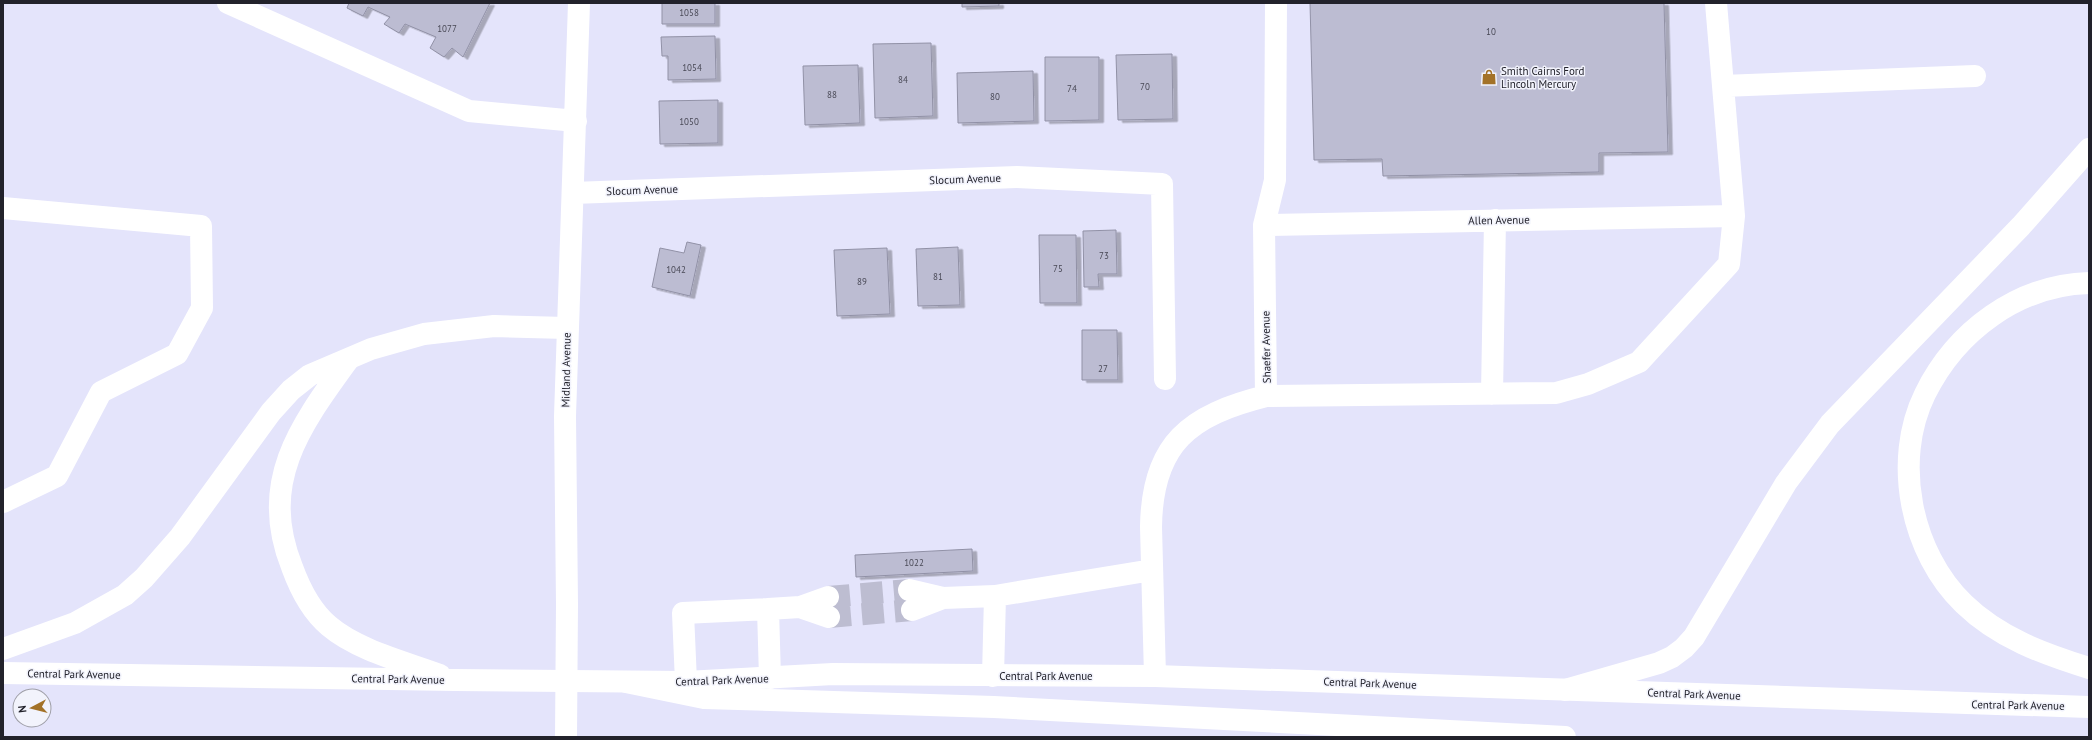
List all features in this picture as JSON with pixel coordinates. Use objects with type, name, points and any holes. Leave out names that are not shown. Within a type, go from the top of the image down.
[{"type":"main road","points":[[228,3],[469,111],[576,121]]},
{"type":"main road","name":"Midland Avenue","points":[[566,737],[567,604],[565,416],[579,3]]},
{"type":"main road","name":"Shaefer Avenue","points":[[1155,676],[1151,503],[1156,480],[1164,460],[1177,440],[1192,426],[1209,415],[1232,404],[1266,396],[1264,225],[1275,180],[1276,3]]},
{"type":"main road","points":[[1266,396],[1556,393],[1588,384],[1639,362],[1729,264],[1734,216],[1716,3]]},
{"type":"main road","points":[[1723,86],[1975,76]]},
{"type":"main road","points":[[1565,690],[1659,663],[1672,657],[1684,648],[1703,622],[1786,483],[1830,424],[2021,226],[2089,149]]},
{"type":"main road","name":"Slocum Avenue","points":[[573,193],[1017,177],[1162,184],[1165,379]]},
{"type":"main road","points":[[3,208],[201,226],[202,308],[177,354],[101,392],[56,476],[3,502]]},
{"type":"main road","name":"Allen Avenue","points":[[1264,225],[1734,216]]},
{"type":"main road","points":[[1492,394],[1495,220]]},
{"type":"main road","points":[[2089,283],[2074,283],[2046,289],[2017,300],[1993,314],[1970,333],[1951,354],[1924,395],[1910,449],[1909,477],[1912,507],[1920,535],[1931,560],[1947,585],[1963,604],[1982,620],[2004,634],[2058,659],[2089,668]]},
{"type":"main road","points":[[3,649],[75,623],[125,595],[144,578],[180,537],[267,418],[291,390],[310,375],[388,344],[431,333],[494,326],[567,328]]},
{"type":"main road","points":[[348,360],[309,415],[286,461],[280,485],[279,510],[282,535],[288,557],[307,599],[329,626],[345,637],[367,647],[455,680]]},
{"type":"main road","points":[[911,600],[995,596],[1152,570]]},
{"type":"main road","points":[[993,676],[995,596]]},
{"type":"main road","points":[[686,682],[683,613],[829,607]]},
{"type":"main road","points":[[768,609],[770,678]]},
{"type":"main road","name":"Central Park Avenue","points":[[3,672],[626,682],[686,682],[833,674],[1155,676],[2089,707]]},
{"type":"main road","points":[[626,682],[704,698],[962,705],[1565,737]]},
{"type":"building","points":[[349,3],[490,3],[463,57],[452,48],[444,57],[430,48],[436,37],[405,24],[399,33],[384,24],[390,17],[368,7],[363,16],[347,8]]},
{"type":"building","points":[[662,3],[715,3],[715,24],[662,24]]},
{"type":"building","points":[[962,3],[999,3],[999,6],[962,7]]},
{"type":"building","name":"Smith Cairns Ford Lincoln Mercury","points":[[1310,3],[1664,3],[1668,152],[1599,153],[1599,172],[1383,176],[1382,159],[1314,160]]},
{"type":"building","points":[[715,36],[716,79],[668,80],[668,56],[662,56],[661,37]]},
{"type":"building","points":[[931,43],[933,116],[875,118],[873,44]]},
{"type":"building","points":[[1172,54],[1173,119],[1118,120],[1116,55]]},
{"type":"building","points":[[1045,57],[1099,57],[1099,120],[1045,121]]},
{"type":"building","points":[[858,65],[860,123],[805,125],[803,66]]},
{"type":"building","points":[[1033,71],[1034,121],[958,123],[957,73]]},
{"type":"building","points":[[718,100],[718,143],[660,144],[659,101]]},
{"type":"building","points":[[1116,230],[1117,274],[1098,274],[1099,287],[1084,287],[1083,231]]},
{"type":"building","points":[[1039,235],[1076,235],[1077,303],[1040,303]]},
{"type":"building","points":[[687,242],[701,245],[690,296],[652,287],[660,248],[684,253]]},
{"type":"building","points":[[958,247],[960,305],[918,306],[916,249]]},
{"type":"building","points":[[887,248],[890,314],[837,316],[834,250]]},
{"type":"building","points":[[1082,330],[1117,330],[1118,380],[1082,380]]},
{"type":"building","points":[[972,549],[973,571],[856,577],[855,555]]},
{"type":"tunnel","points":[[828,597],[909,590]]},
{"type":"tunnel","points":[[829,617],[912,610]]},
{"type":"place","name":"Smith Cairns Ford Lincoln Mercury","points":[[1489,77]]}]
